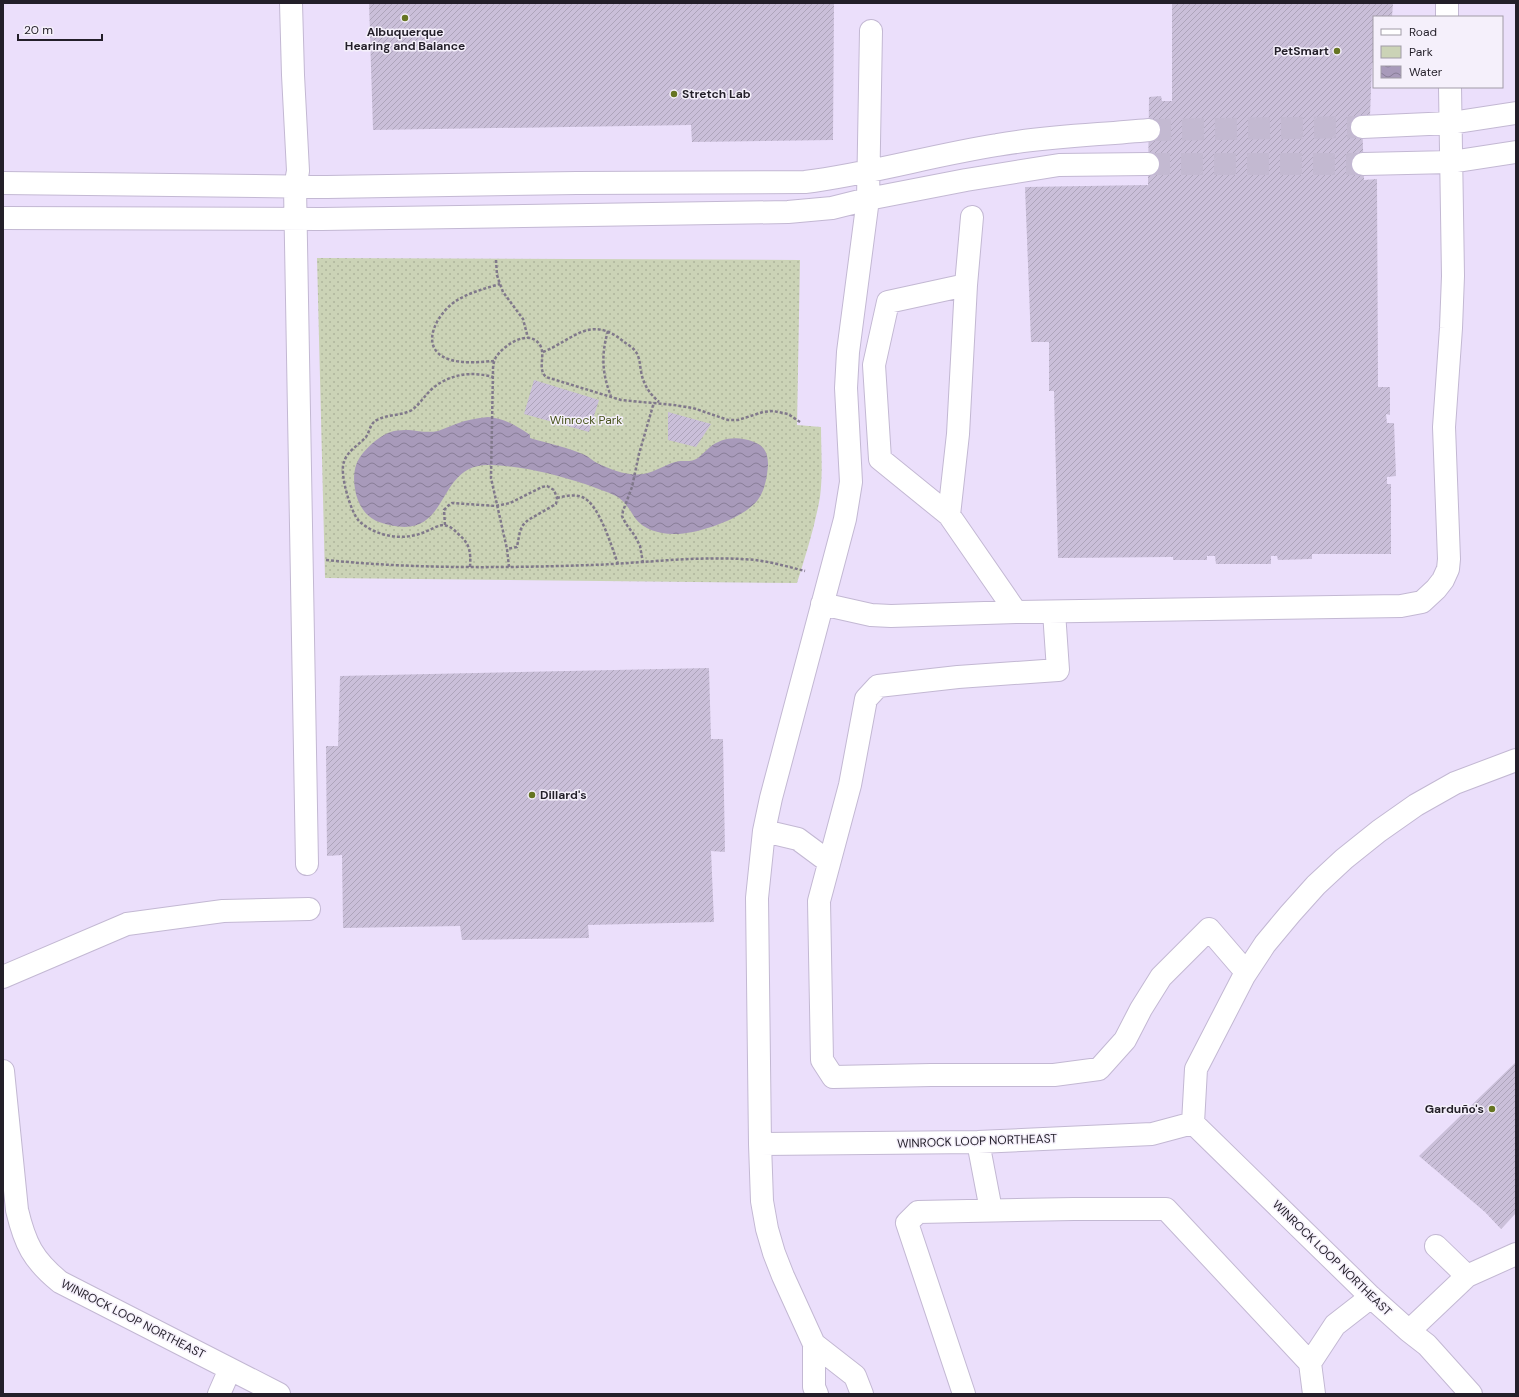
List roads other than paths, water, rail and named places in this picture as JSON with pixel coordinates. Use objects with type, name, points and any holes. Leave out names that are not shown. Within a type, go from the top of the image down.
[{"type":"street","points":[[291,3],[292,75],[298,171],[294,187],[307,864]]},
{"type":"street","points":[[1447,3],[1447,16]]},
{"type":"street","points":[[817,1394],[814,1387],[814,1344],[783,1276],[767,1229],[762,1201],[757,898],[764,831],[770,798],[849,500],[850,462],[846,370],[852,315],[860,272],[868,199],[871,31]]},
{"type":"street","points":[[822,604],[871,615],[891,616],[1016,612],[1401,606],[1422,602],[1436,590],[1443,580],[1448,570],[1449,559],[1444,427],[1452,291],[1452,162],[1450,88]]},
{"type":"street","points":[[1362,127],[1451,123],[1516,113]]},
{"type":"street","points":[[3,182],[294,187],[805,182],[835,178],[996,145],[1048,137],[1149,130]]},
{"type":"street","points":[[991,176],[996,145]]},
{"type":"street","points":[[1363,164],[1452,162],[1516,152]]},
{"type":"street","points":[[3,218],[295,219],[788,212],[832,208],[868,199],[1059,165],[1148,164]]},
{"type":"street","points":[[949,515],[958,434],[966,285],[972,216]]},
{"type":"street","points":[[966,285],[888,302],[874,365],[880,459],[949,515],[1016,612]]},
{"type":"street","points":[[1054,612],[1058,670],[958,677],[878,686],[866,699],[850,785],[819,901],[822,1060],[833,1077],[1054,1075],[1099,1069],[1125,1040],[1140,1009],[1161,977],[1209,929],[1246,972]]},
{"type":"street","points":[[1193,1123],[1196,1069],[1246,972],[1275,932],[1316,885],[1379,830],[1416,805],[1455,783],[1516,760]]},
{"type":"street","points":[[764,831],[798,839],[829,862]]},
{"type":"street","points":[[3,977],[127,924],[223,911],[309,909]]},
{"type":"street","name":"WINROCK LOOP NORTHEAST","points":[[3,1070],[17,1210],[22,1232],[32,1253],[45,1270],[60,1282],[279,1394]]},
{"type":"street","name":"WINROCK LOOP NORTHEAST","points":[[760,1144],[978,1142],[1152,1134],[1193,1123],[1371,1297],[1409,1331],[1428,1345],[1471,1394]]},
{"type":"street","points":[[978,1142],[991,1210]]},
{"type":"street","points":[[964,1394],[907,1223],[918,1212],[1166,1209],[1310,1363],[1314,1394]]},
{"type":"street","points":[[1436,1246],[1466,1276]]},
{"type":"street","points":[[1409,1331],[1466,1276],[1516,1254]]},
{"type":"street","points":[[1310,1363],[1334,1325],[1371,1297]]},
{"type":"street","points":[[814,1344],[855,1376],[862,1394]]},
{"type":"street","points":[[219,1394],[230,1369]]},
{"type":"water","points":[[488,417],[510,423],[530,435],[530,438],[579,452],[608,468],[631,474],[648,473],[675,462],[694,460],[714,444],[725,440],[736,438],[748,440],[758,444],[765,451],[768,465],[765,484],[757,501],[741,514],[718,525],[683,534],[662,533],[647,528],[638,522],[627,506],[616,496],[585,484],[527,469],[491,465],[472,468],[459,476],[432,515],[420,524],[403,527],[379,522],[370,517],[362,509],[355,489],[355,468],[363,453],[380,438],[397,430],[427,432],[438,431],[464,421]]},
{"type":"tunnel","points":[[1149,130],[1362,127]]},
{"type":"tunnel","points":[[1148,164],[1363,164]]},
{"type":"place","name":"Albuquerque Hearing and Balance","points":[[405,18]]},
{"type":"place","name":"PetSmart","points":[[1337,51]]},
{"type":"place","name":"Stretch Lab","points":[[674,94]]},
{"type":"place","name":"Dillard's","points":[[532,795]]},
{"type":"place","name":"Garduño's","points":[[1492,1109]]},
{"type":"park label","name":"Winrock Park","points":[[586,420]]}]
